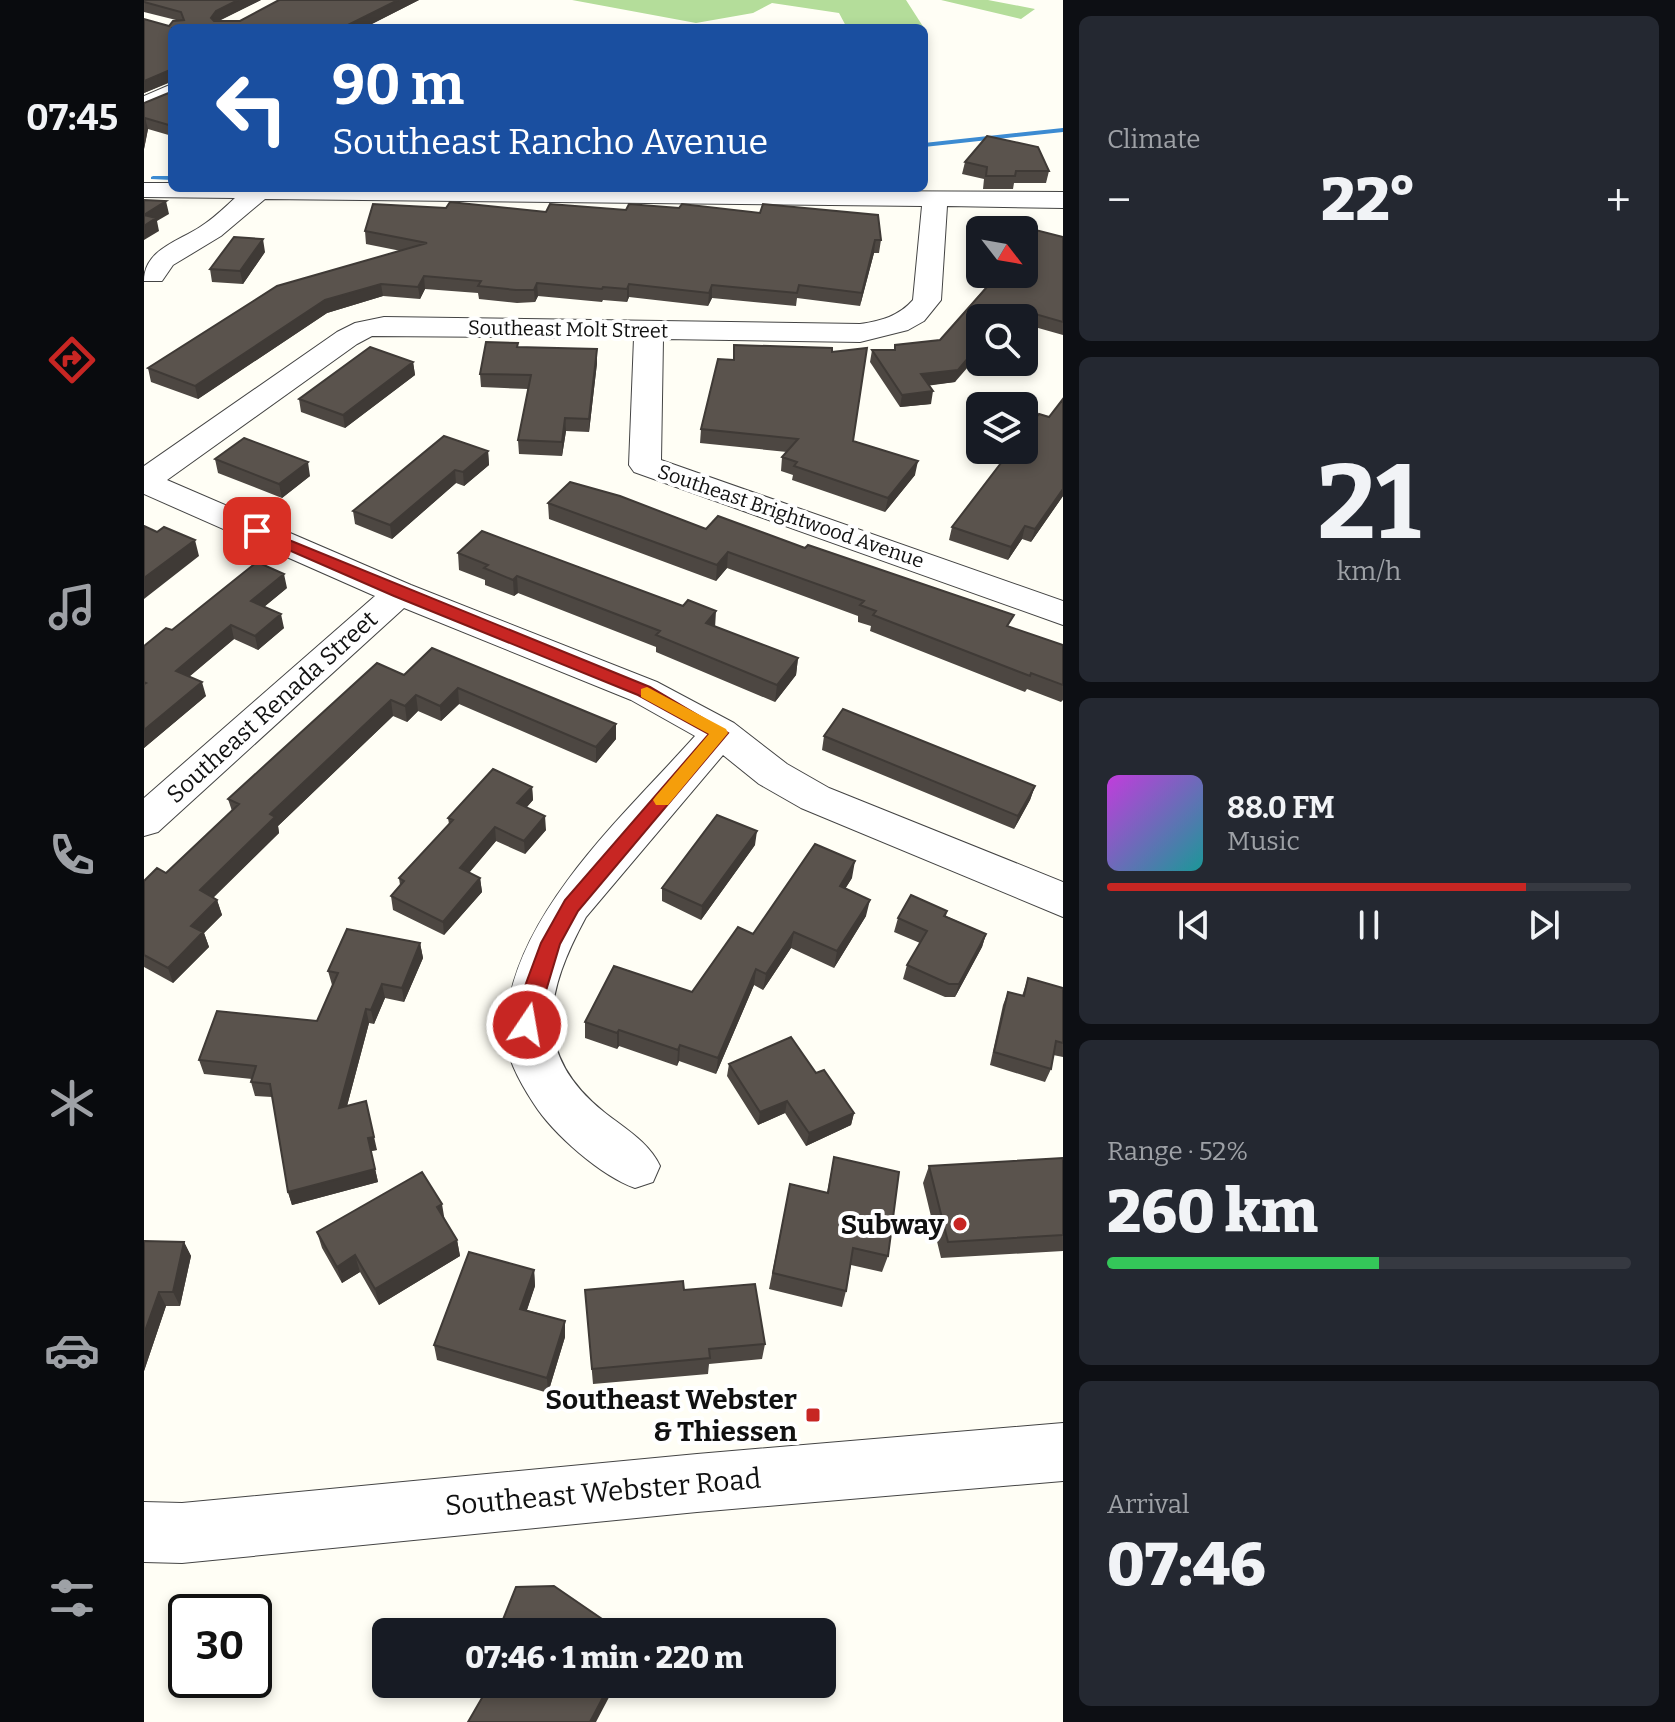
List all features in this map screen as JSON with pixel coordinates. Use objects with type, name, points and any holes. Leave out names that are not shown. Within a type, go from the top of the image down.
[{"type":"street","points":[[144,105],[168,93]]},
{"type":"street","points":[[144,190],[168,190]]},
{"type":"street","points":[[152,275],[164,259],[212,231],[258,192]]},
{"type":"street","points":[[344,192],[1063,200]]},
{"type":"street","name":"Southeast Molt Street","points":[[144,482],[334,347],[365,329],[384,326],[860,333],[906,322],[920,311],[927,300],[935,199]]},
{"type":"street","name":"Southeast Brightwood Avenue","points":[[649,330],[645,465],[1058,602]]},
{"type":"street","points":[[144,482],[399,593],[644,691],[720,733],[773,774],[815,798],[1063,900]]},
{"type":"street","name":"Southeast Renada Street","points":[[144,821],[399,593]]},
{"type":"street","points":[[635,1166],[563,1108],[537,1068],[527,1025],[535,986],[550,943],[571,905],[720,733]]},
{"type":"street","name":"Southeast Webster Road","points":[[144,1532],[182,1533],[712,1481],[1063,1452]]},
{"type":"green space","points":[[572,0],[906,0],[921,24],[845,24],[839,13],[772,3],[753,13],[696,23]]},
{"type":"green space","points":[[941,0],[988,0],[1035,9],[1021,19]]},
{"type":"building","points":[[238,0],[216,11],[211,18],[214,21],[240,21],[279,0],[398,0],[350,24],[171,24],[184,20],[181,12],[144,2]]},
{"type":"building","points":[[144,19],[168,26],[168,71],[144,81]]},
{"type":"building","points":[[168,93],[168,125],[145,118],[144,124],[144,103]]},
{"type":"building","points":[[987,136],[1038,147],[1049,171],[1016,171],[1015,176],[986,176],[987,167],[965,162]]},
{"type":"building","points":[[144,200],[166,201],[144,215]]},
{"type":"building","points":[[450,202],[546,212],[550,204],[626,210],[629,204],[679,208],[682,204],[760,213],[763,204],[878,215],[881,240],[875,240],[862,293],[799,285],[797,293],[712,285],[709,293],[629,284],[627,289],[602,289],[537,283],[534,290],[516,290],[478,286],[481,281],[424,276],[418,287],[381,284],[325,300],[195,386],[148,368],[277,286],[427,243],[365,231],[373,204],[446,208]]},
{"type":"building","points":[[144,215],[156,218],[144,226]]},
{"type":"building","points":[[1038,231],[1063,237],[1063,322],[1038,315],[1038,304],[972,304],[986,288],[1038,288]]},
{"type":"building","points":[[234,237],[263,239],[240,271],[210,269]]},
{"type":"building","points":[[966,311],[966,361],[958,370],[921,374],[933,391],[902,395],[872,350],[895,350],[895,345],[940,340]]},
{"type":"building","points":[[486,342],[518,343],[517,347],[597,349],[589,419],[565,418],[562,442],[518,440],[531,375],[480,374]]},
{"type":"building","points":[[734,345],[832,348],[832,352],[867,348],[853,441],[918,461],[888,498],[794,466],[797,462],[782,457],[798,439],[701,429],[718,359],[734,360]]},
{"type":"building","points":[[370,347],[413,362],[343,415],[299,399]]},
{"type":"building","points":[[1063,399],[1063,489],[1035,529],[1025,526],[1011,547],[952,527],[1000,464],[1038,464],[1038,415],[1049,417]]},
{"type":"building","points":[[444,436],[488,451],[463,472],[455,470],[390,525],[353,511]]},
{"type":"building","points":[[244,438],[308,462],[279,484],[215,459]]},
{"type":"building","points":[[570,482],[620,496],[706,529],[718,516],[805,548],[808,545],[1014,615],[1007,626],[1063,645],[1063,685],[1031,673],[1030,676],[873,615],[876,611],[860,605],[864,601],[728,552],[717,565],[548,503]]},
{"type":"building","points":[[144,526],[157,532],[164,527],[195,540],[144,578]]},
{"type":"building","points":[[482,531],[683,606],[688,600],[716,611],[706,623],[798,658],[777,685],[656,635],[660,631],[517,576],[513,580],[484,568],[488,565],[458,553]]},
{"type":"building","points":[[257,562],[284,574],[251,601],[281,614],[255,636],[231,625],[176,671],[202,682],[144,730],[144,646],[166,628],[172,630]]},
{"type":"building","points":[[432,648],[616,724],[596,747],[458,688],[440,706],[416,695],[405,706],[391,700],[270,814],[275,817],[200,890],[217,900],[191,926],[203,932],[168,968],[144,955],[144,881],[157,868],[166,873],[239,804],[228,799],[377,663],[404,675]]},
{"type":"building","points":[[843,709],[1035,786],[1018,816],[824,736]]},
{"type":"building","points":[[493,769],[532,787],[517,803],[545,816],[524,841],[495,827],[460,868],[480,878],[443,922],[391,896],[404,881],[399,878],[453,820],[448,818]]},
{"type":"building","points":[[717,815],[757,831],[702,906],[662,888]]},
{"type":"building","points":[[815,844],[855,861],[840,886],[870,900],[837,951],[794,932],[766,974],[756,969],[718,1058],[680,1045],[678,1050],[585,1022],[614,966],[692,992],[738,927],[753,934]]},
{"type":"building","points":[[911,895],[947,911],[944,916],[986,934],[959,984],[949,984],[907,965],[927,931],[898,918]]},
{"type":"building","points":[[347,929],[420,943],[402,988],[382,984],[371,1010],[366,1009],[339,1108],[366,1101],[374,1137],[368,1138],[375,1169],[288,1192],[270,1084],[251,1082],[256,1066],[199,1060],[217,1011],[317,1021],[338,973],[328,971]]},
{"type":"building","points":[[1028,978],[1063,988],[1063,1043],[1056,1041],[1051,1069],[994,1052],[1008,992],[1024,996]]},
{"type":"building","points":[[791,1037],[816,1073],[824,1070],[854,1113],[809,1133],[787,1101],[760,1112],[729,1064]]},
{"type":"building","points":[[834,1157],[899,1172],[888,1256],[853,1248],[846,1291],[773,1273],[790,1184],[828,1193]]},
{"type":"building","points":[[1063,1158],[1063,1235],[948,1242],[929,1166]]},
{"type":"building","points":[[422,1172],[442,1204],[437,1207],[457,1240],[375,1289],[355,1255],[337,1267],[317,1232]]},
{"type":"building","points":[[144,1241],[184,1242],[173,1292],[159,1292],[144,1334]]},
{"type":"building","points":[[469,1252],[534,1270],[520,1309],[565,1321],[547,1378],[434,1345]]},
{"type":"building","points":[[683,1281],[684,1290],[755,1284],[765,1344],[709,1349],[710,1358],[592,1369],[585,1290]]},
{"type":"building","points":[[554,1586],[601,1618],[504,1618],[516,1587]]},
{"type":"building","points":[[482,1698],[603,1698],[590,1722],[468,1722]]},
{"type":"waterway","points":[[928,145],[1063,130]]},
{"type":"waterway","points":[[153,178],[168,178]]},
{"type":"slow traffic","points":[[647,693],[720,733],[662,800]]},
{"type":"place","name":"Subway","points":[[960,1224]]},
{"type":"place","name":"Southeast Webster & Thiessen","points":[[813,1415]]},
{"type":"route","points":[[257,531],[399,593],[644,691],[720,733],[571,905],[550,943],[535,986],[527,1025]]}]
